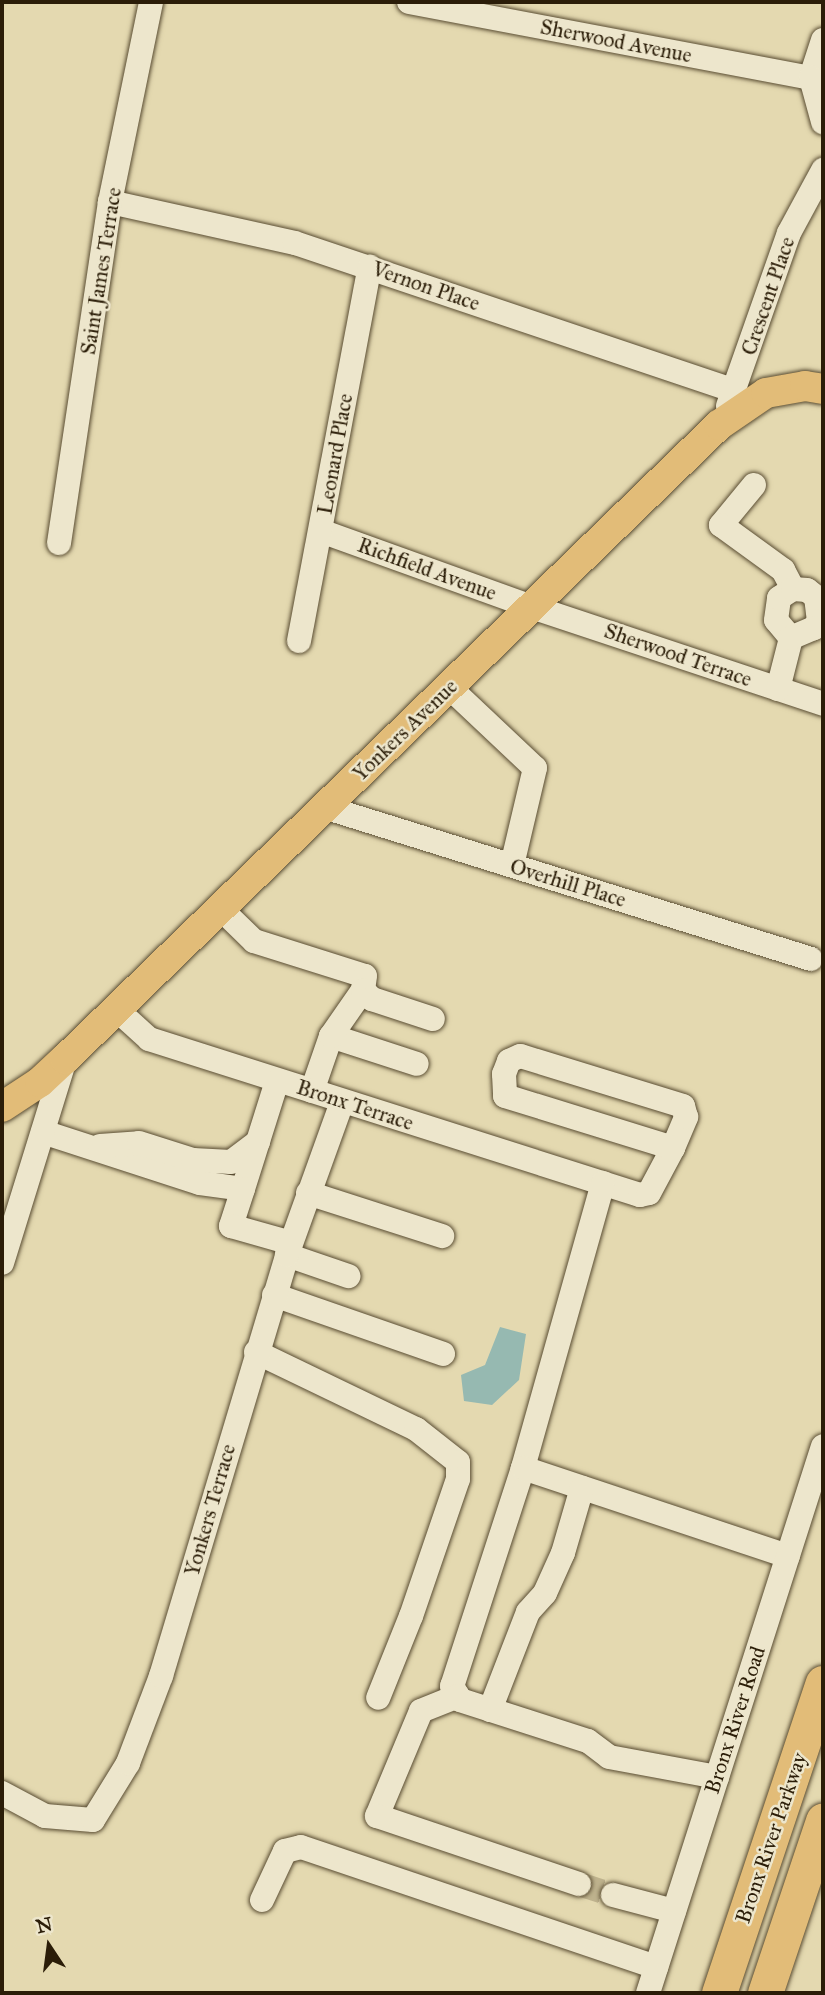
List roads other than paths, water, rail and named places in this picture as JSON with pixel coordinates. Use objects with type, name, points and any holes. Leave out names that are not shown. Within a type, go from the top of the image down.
[{"type":"highway","name":"Bronx River Parkway","points":[[719,1993],[823,1683]]},
{"type":"highway","name":"Bronx River Parkway","points":[[765,1993],[823,1821]]},
{"type":"main road","name":"Yonkers Avenue","points":[[2,1107],[40,1082],[117,1010],[719,425],[766,394],[806,386],[823,389]]},
{"type":"street","name":"Saint James Terrace","points":[[59,543],[110,202],[151,2]]},
{"type":"street","name":"Sherwood Avenue","points":[[409,2],[817,81]]},
{"type":"street","points":[[823,40],[817,81],[823,122]]},
{"type":"street","name":"Crescent Place","points":[[719,425],[735,391],[789,233],[823,170]]},
{"type":"street","name":"Vernon Place","points":[[110,202],[295,243],[735,391]]},
{"type":"street","name":"Leonard Place","points":[[299,641],[370,267]]},
{"type":"street","points":[[754,485],[720,525],[783,570],[793,589],[779,598],[776,620],[791,638],[778,689]]},
{"type":"street","name":"Richfield Avenue","points":[[321,531],[533,607]]},
{"type":"street","name":"Sherwood Terrace","points":[[533,607],[823,704]]},
{"type":"street","points":[[449,687],[535,768],[512,865]]},
{"type":"street","name":"Overhill Place","points":[[324,807],[811,958]]},
{"type":"street","points":[[221,909],[254,941],[365,976],[363,990],[331,1036],[312,1091]]},
{"type":"street","points":[[363,990],[372,999],[433,1019]]},
{"type":"street","name":"Bronx Terrace","points":[[117,1010],[149,1039],[640,1195],[649,1193],[673,1148]]},
{"type":"street","points":[[331,1036],[417,1064]]},
{"type":"street","points":[[520,1056],[683,1106],[687,1117],[673,1148],[505,1096],[504,1074],[509,1061],[520,1056]]},
{"type":"street","points":[[2,1263],[65,1059]]},
{"type":"street","points":[[277,1081],[231,1226],[348,1276]]},
{"type":"street","name":"Yonkers Terrace","points":[[2,1793],[45,1816],[93,1820],[128,1763],[161,1676],[274,1295],[308,1192],[342,1102]]},
{"type":"street","points":[[43,1132],[200,1183],[243,1189]]},
{"type":"street","points":[[88,1147],[139,1143],[193,1160],[231,1161],[258,1142]]},
{"type":"street","points":[[603,1183],[523,1468],[452,1686],[460,1700],[588,1741],[609,1757],[717,1777]]},
{"type":"street","points":[[308,1192],[442,1236]]},
{"type":"street","points":[[274,1295],[443,1354]]},
{"type":"street","points":[[256,1353],[416,1429],[457,1462],[458,1479],[411,1616],[378,1698]]},
{"type":"street","name":"Bronx River Road","points":[[648,1993],[823,1446]]},
{"type":"street","points":[[523,1468],[788,1556]]},
{"type":"street","points":[[490,1710],[528,1612],[545,1592],[563,1553],[582,1488]]},
{"type":"street","points":[[458,1696],[421,1711],[377,1816],[579,1884]]},
{"type":"street","points":[[262,1900],[285,1851],[300,1847],[656,1967]]},
{"type":"street","points":[[613,1895],[674,1911]]},
{"type":"water","points":[[500,1327],[526,1334],[519,1380],[492,1405],[464,1401],[461,1375],[485,1365]]},
{"type":"tunnel","points":[[579,1884],[613,1895]]}]
